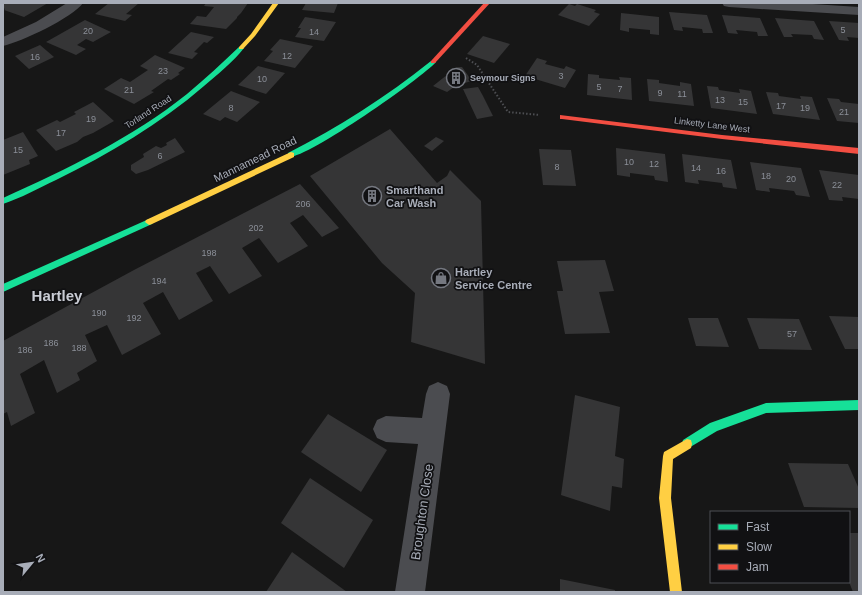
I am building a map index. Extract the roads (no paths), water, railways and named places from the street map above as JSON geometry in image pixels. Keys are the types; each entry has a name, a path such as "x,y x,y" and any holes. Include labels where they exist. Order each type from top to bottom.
{"street":[{"path":"3,42 35,28 66,11 76,3"},
{"name":"Torland Road","path":"3,202 86,162 156,120 195,92 243,48 265,22 276,3"},
{"name":"Mannamead Road","path":"3,288 251,175 324,139 402,88 440,56 487,3"},
{"path":"729,3 859,10"},
{"name":"Linketty Lane West","path":"562,117 722,137 859,151"},
{"name":"Broughton Close","path":"410,592 438,394"},
{"path":"676,592 665,498 668,456 714,427 766,408 859,405"},
{"path":"386,429 433,432"}],"place":[{"name":"Seymour Signs","path":"456,78"},
{"name":"Smarthand Car Wash","path":"372,196"},
{"name":"Hartley Service Centre","path":"441,278"}],"district":[{"name":"Hartley","path":"57,295"}]}
